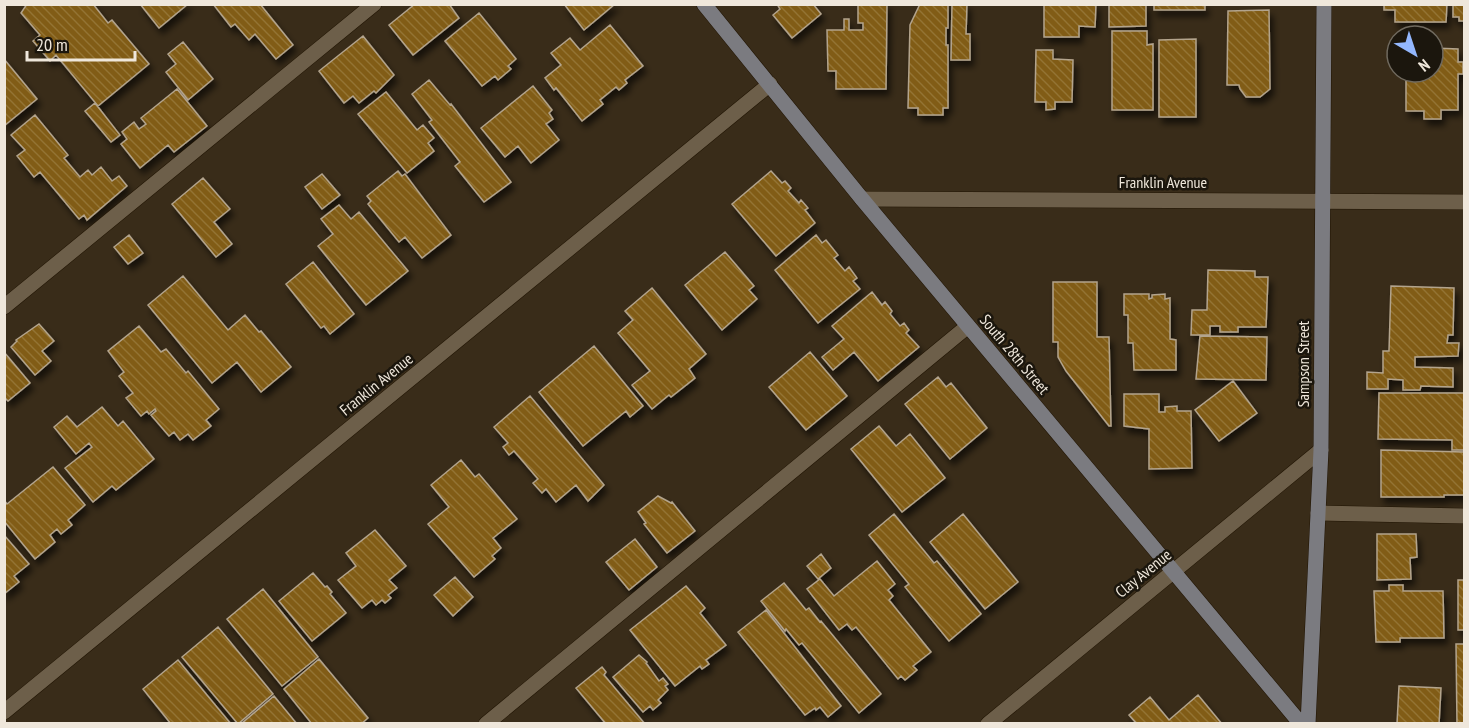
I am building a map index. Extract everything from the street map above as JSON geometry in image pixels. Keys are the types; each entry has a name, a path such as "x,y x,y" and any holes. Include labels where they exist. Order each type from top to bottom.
{"street":[{"path":"4,307 374,4"},
{"name":"South 28th Street","path":"704,4 862,199 1301,723"},
{"name":"Sampson Street","path":"1308,723 1321,450 1324,4"},
{"name":"Franklin Avenue","path":"4,712 770,84"},
{"name":"Franklin Avenue","path":"862,199 1464,202"},
{"path":"486,723 968,326"},
{"name":"Clay Avenue","path":"988,723 1321,450"},
{"path":"1318,513 1464,516"}],"building":[{"path":"27,4 93,4 108,23 112,20 149,64 98,106 56,55 50,61 33,41 40,35 21,13"},
{"path":"140,4 188,4 159,28"},
{"path":"213,4 260,4 293,45 276,59 255,34 249,40 235,24 231,27"},
{"path":"415,4 449,4 459,18 413,55 389,25"},
{"path":"564,4 615,4 584,30"},
{"path":"777,4 813,4 821,14 792,38 773,15 780,9"},
{"path":"858,4 887,4 886,89 836,89 836,71 828,71 827,30 844,30 844,19 849,19 849,30 863,30 863,23 858,23"},
{"path":"920,4 948,4 946,45 948,45 948,108 943,108 943,115 918,115 918,108 908,108 910,25"},
{"path":"952,4 967,4 966,34 970,34 970,60 951,60"},
{"path":"1044,4 1096,4 1095,27 1079,26 1079,37 1044,37"},
{"path":"1109,4 1146,4 1146,26 1109,27"},
{"path":"1154,4 1205,4 1205,10 1154,10"},
{"path":"1384,4 1447,4 1446,22 1395,22 1395,10 1384,10"},
{"path":"1453,4 1464,4 1464,21 1459,21 1459,17 1453,17"},
{"path":"1269,10 1270,89 1260,97 1246,97 1239,85 1227,85 1228,11"},
{"path":"479,13 516,59 508,66 511,69 498,80 495,76 482,86 445,41"},
{"path":"610,25 643,66 625,80 627,83 619,90 616,87 600,100 603,104 582,121 556,88 554,90 545,78 561,65 551,53 570,38 580,50"},
{"path":"1112,31 1147,31 1147,45 1153,44 1153,110 1112,110"},
{"path":"363,36 394,75 376,93 374,91 359,103 353,96 344,103 319,71"},
{"path":"1196,39 1196,117 1159,117 1159,40"},
{"path":"183,42 213,79 188,100 166,72 176,64 168,54"},
{"path":"1445,48 1458,49 1458,62 1463,62 1463,74 1458,74 1458,110 1441,110 1441,119 1424,119 1424,111 1406,111 1406,84 1445,84"},
{"path":"1036,50 1053,50 1053,59 1073,60 1072,102 1055,102 1055,109 1046,110 1046,102 1035,102"},
{"path":"4,59 37,99 4,126"},
{"path":"429,80 451,104 511,182 484,202 455,166 460,162 429,122 432,120 412,94"},
{"path":"533,86 552,110 549,113 553,119 546,124 559,140 531,163 518,146 505,157 481,128"},
{"path":"177,89 207,126 174,152 168,145 140,168 121,144 127,139 122,132 134,122 139,129 146,124 141,118"},
{"path":"386,92 417,130 423,125 434,138 428,143 434,151 407,173 358,114"},
{"path":"95,103 120,135 111,142 85,111"},
{"path":"35,115 68,155 64,158 80,177 88,170 92,175 101,167 112,181 119,176 127,186 87,220 84,215 79,219 40,172 34,177 17,156 25,150 11,135"},
{"path":"398,171 402,176 405,174 451,235 422,258 405,237 399,242 368,204 371,201 367,196"},
{"path":"771,171 782,183 785,181 791,188 788,191 799,203 801,200 808,208 805,210 815,223 776,256 732,204"},
{"path":"322,174 340,195 322,209 305,187"},
{"path":"203,178 230,209 214,222 232,244 216,257 172,204"},
{"path":"339,205 351,219 359,212 408,271 366,305 318,246 333,234 321,219"},
{"path":"129,235 143,253 128,264 114,247"},
{"path":"816,235 822,243 826,240 838,255 834,258 845,271 849,267 857,278 853,281 860,289 818,323 775,270"},
{"path":"725,252 754,286 749,290 757,299 722,330 685,285"},
{"path":"313,262 354,314 330,334 324,326 321,328 286,284"},
{"path":"1208,270 1255,271 1255,277 1268,277 1266,327 1238,327 1238,332 1220,332 1220,326 1210,326 1210,335 1191,335 1192,310 1207,310"},
{"path":"183,276 228,330 245,315 291,367 261,392 237,362 212,383 148,305"},
{"path":"1053,282 1097,282 1097,337 1109,337 1111,426 1066,371 1058,357 1058,342 1053,342"},
{"path":"1391,286 1454,288 1453,335 1448,335 1447,343 1459,343 1458,356 1415,357 1415,367 1453,368 1453,387 1421,386 1420,390 1403,390 1403,380 1388,379 1388,389 1367,389 1367,372 1383,373 1383,351 1389,351"},
{"path":"652,288 706,354 689,369 695,378 652,409 632,385 650,371 618,333 633,320 625,311"},
{"path":"872,292 882,305 885,302 892,311 890,314 900,326 904,323 909,330 906,333 919,347 878,381 854,352 833,370 822,357 844,339 832,326"},
{"path":"1124,294 1149,294 1149,299 1152,295 1165,294 1165,299 1170,298 1170,339 1176,340 1176,370 1134,370 1133,343 1128,343 1128,315 1124,315"},
{"path":"39,324 54,341 42,351 51,361 35,375 11,347 16,340"},
{"path":"139,326 161,352 166,349 186,373 188,371 219,409 206,420 211,426 193,440 188,434 180,440 174,432 169,436 151,415 156,411 155,409 141,416 126,398 133,393 119,376 124,372 108,351"},
{"path":"1200,336 1267,337 1266,380 1196,379"},
{"path":"594,346 643,406 630,417 626,411 583,446 539,392"},
{"path":"4,352 30,383 8,401 4,397"},
{"path":"810,352 847,396 806,430 769,387"},
{"path":"938,377 946,387 951,383 987,428 950,459 905,404"},
{"path":"1233,381 1257,413 1219,441 1195,410"},
{"path":"1379,393 1464,393 1464,450 1452,450 1452,440 1378,439"},
{"path":"1124,394 1159,394 1159,412 1165,412 1165,407 1177,406 1177,411 1191,411 1192,468 1149,469 1149,429 1124,426"},
{"path":"530,396 604,485 588,501 576,485 556,502 546,489 542,493 533,483 538,479 514,451 509,455 503,447 508,443 494,427"},
{"path":"102,407 118,426 123,421 154,459 116,490 112,486 93,502 65,468 92,447 89,443 76,454 54,427 67,416 77,427"},
{"path":"879,426 896,446 910,434 945,478 902,512 851,449"},
{"path":"1381,450 1464,452 1464,495 1381,497"},
{"path":"461,460 475,477 479,474 517,519 493,538 501,548 492,556 495,559 474,577 428,524 449,507 431,485"},
{"path":"53,467 85,505 68,520 72,525 61,534 57,529 50,535 55,542 35,559 4,521 4,500 7,504"},
{"path":"658,496 672,502 695,531 667,553 644,524 646,523 638,512"},
{"path":"894,514 934,563 937,561 981,614 949,641 905,587 909,584 869,535"},
{"path":"963,514 1018,582 985,609 930,542"},
{"path":"375,530 406,566 389,580 397,588 388,595 391,598 385,603 382,600 376,605 372,600 362,608 338,580 356,566 346,553"},
{"path":"1377,534 1416,534 1417,557 1410,558 1411,579 1377,580"},
{"path":"4,535 29,564 14,576 19,582 4,594"},
{"path":"635,539 657,567 629,590 606,562"},
{"path":"821,554 831,568 818,579 807,566"},
{"path":"877,561 895,584 888,590 893,596 889,600 931,652 913,666 917,670 905,680 901,676 898,679 856,627 852,630 847,624 839,630 807,589 820,579 834,596"},
{"path":"313,573 332,592 330,594 346,613 312,641 279,601"},
{"path":"455,577 473,597 453,616 434,595"},
{"path":"1458,580 1464,580 1464,630 1458,630"},
{"path":"784,583 806,610 809,608 821,621 881,694 859,713 802,643 799,645 786,629 785,631 761,601"},
{"path":"1389,585 1403,585 1403,591 1443,591 1444,638 1400,638 1400,642 1376,642 1374,591 1389,591"},
{"path":"686,586 705,608 700,613 726,645 706,660 709,664 702,669 700,666 675,686 630,630"},
{"path":"263,589 318,657 282,686 227,619"},
{"path":"766,610 841,706 828,717 820,707 805,715 738,632"},
{"path":"218,627 273,694 238,724 182,657"},
{"path":"1456,644 1464,644 1464,724 1457,724"},
{"path":"639,655 647,662 659,681 663,678 668,684 665,686 668,690 658,700 661,703 653,710 650,706 643,712 613,677"},
{"path":"319,659 368,718 361,724 312,724 284,689"},
{"path":"178,660 231,724 171,724 143,689"},
{"path":"602,667 606,672 604,675 645,724 606,724 576,688"},
{"path":"1399,686 1441,688 1439,724 1397,724"},
{"path":"1198,695 1222,724 1137,724 1129,715 1150,697 1169,720"},
{"path":"274,696 297,724 241,724"}]}
